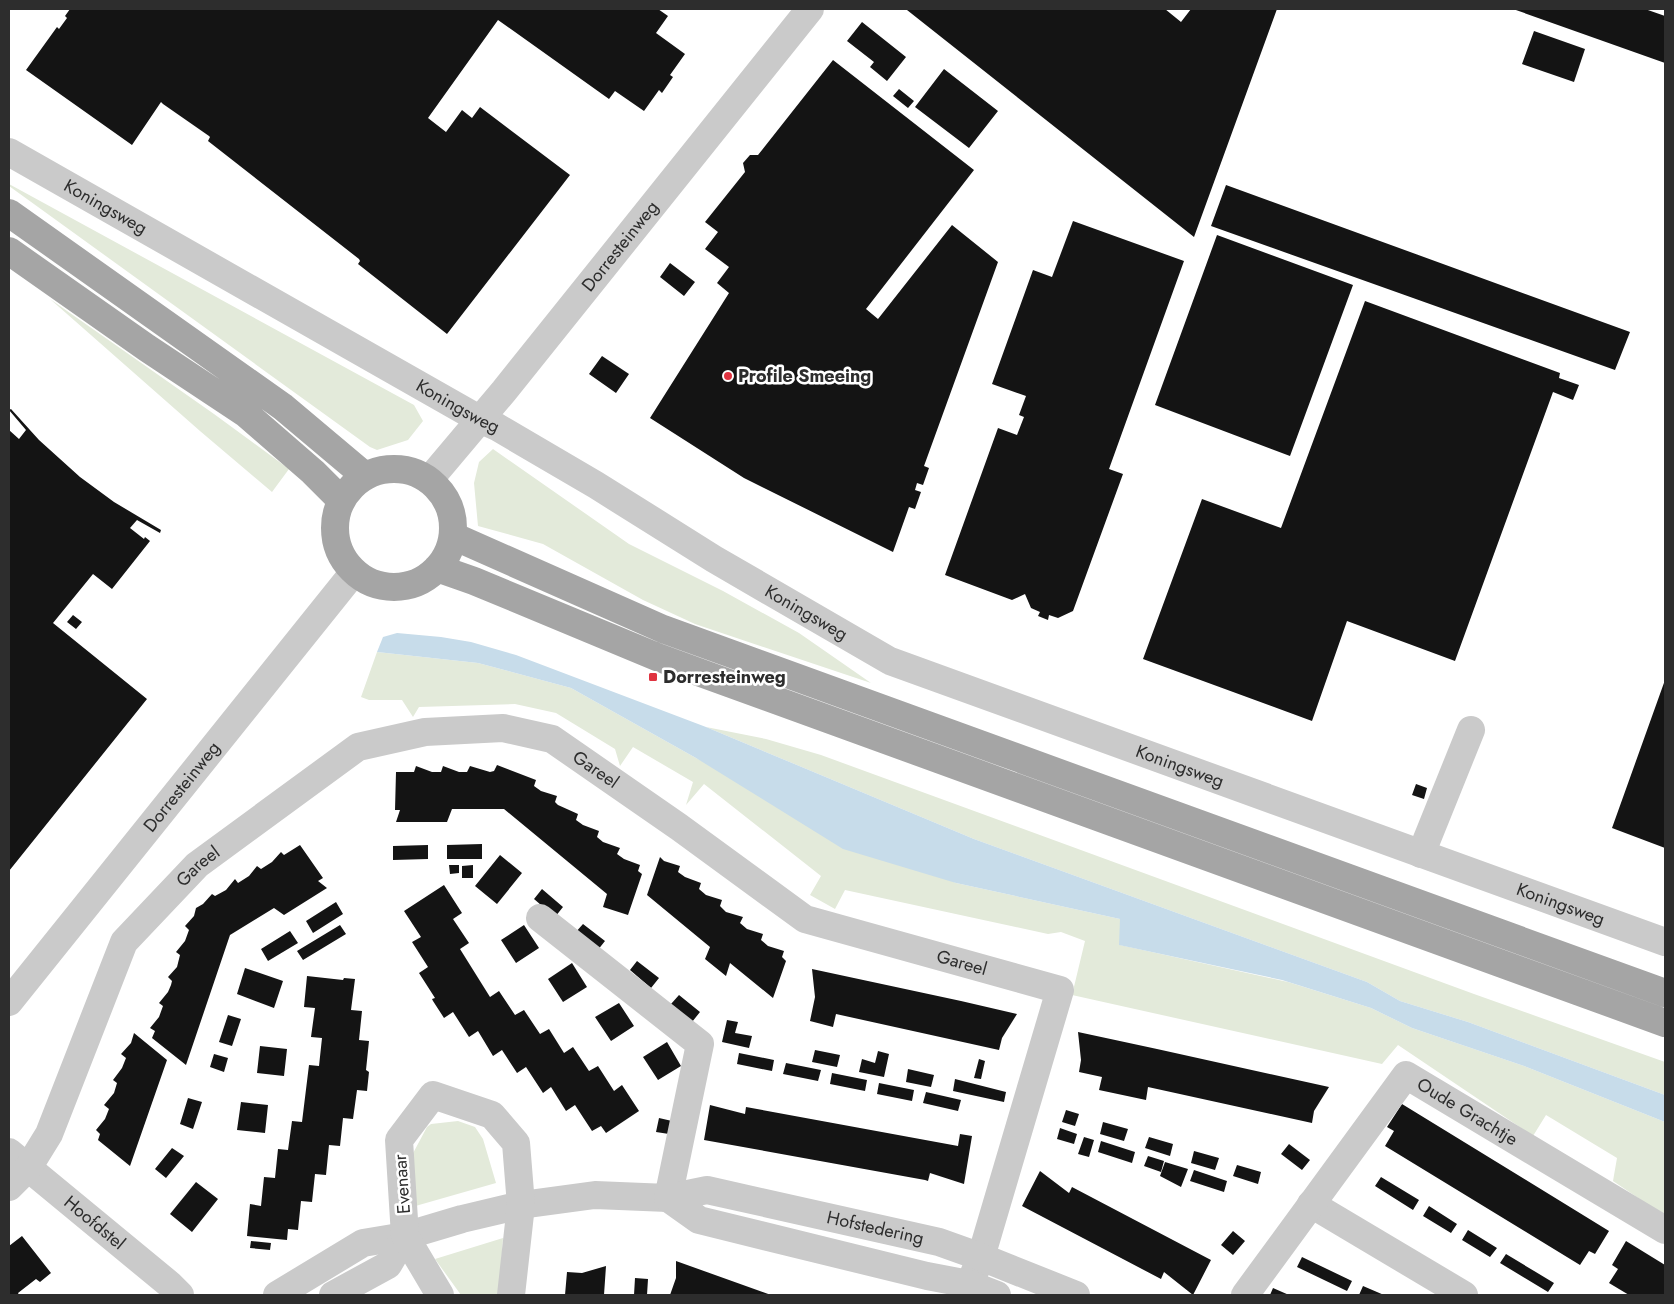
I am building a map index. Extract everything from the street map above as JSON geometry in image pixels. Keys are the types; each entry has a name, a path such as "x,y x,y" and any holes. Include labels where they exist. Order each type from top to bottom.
{"main road":[{"path":"9,213 284,407 365,476"},
{"path":"9,251 147,348 246,413 313,472 341,500"},
{"path":"397,469 414,472 429,480 440,491 448,504 453,520 453,536 448,553 437,568 423,579 406,586 387,587 370,582 354,572 342,556 336,538 335,519 341,500 351,487 365,476 380,470 397,469"},
{"path":"453,536 663,629 1665,993"},
{"path":"437,568 483,585 657,658 1665,1024"}],"street":[{"name":"Dorresteinweg","path":"429,480 504,391 810,9"},
{"name":"Koningsweg","path":"9,152 479,419 498,428 596,485 714,559 890,661 1665,942"},
{"name":"Dorresteinweg","path":"9,1002 354,572"},
{"name":"Gareel","path":"18,1160 49,1134 124,942 197,865 358,747 424,732 502,728 552,739 679,828 805,920 1060,990 981,1257"},
{"path":"1421,854 1471,730"},
{"path":"540,918 700,1044 668,1198"},
{"name":"Oude Grachtje","path":"1245,1295 1406,1074 1665,1230"},
{"name":"Evenaar","path":"406,1236 399,1140 434,1095 492,1115 516,1143 521,1205"},
{"path":"9,1187 18,1160"},
{"name":"Hoofdstel","path":"18,1160 180,1295"},
{"name":"Hofstedering","path":"278,1295 363,1243 406,1236 462,1219 521,1205 595,1195 668,1198 707,1190 939,1242 1076,1295"},
{"name":"Hofstedering","path":"668,1198 699,1220 917,1273 967,1290 997,1295"},
{"path":"1312,1204 1464,1295"},
{"path":"511,1295 521,1205"},
{"path":"333,1295 388,1265 406,1236 440,1295"},
{"path":"967,1290 981,1257"}],"green space":[{"path":"9,184 414,405 423,421 408,440 377,450 370,447 9,186"},
{"path":"50,299 289,469 272,492 200,431"},
{"path":"493,449 629,544 723,591 799,633 871,683 695,624 643,600 543,544 478,526 474,483 479,462"},
{"path":"377,652 478,663 571,688 696,758 956,883 1120,919 1120,945 1288,982 1371,1008 1412,1028 1524,1066 1665,1122 1665,1216 1613,1181 1617,1158 1546,1115 1533,1136 1398,1045 1382,1064 1072,995 1085,941 1061,932 1048,934 845,890 835,909 810,895 821,876 704,784 686,805 693,782 633,747 620,766 615,749 556,713 515,704 419,707 413,717 402,700 369,700 361,697"},
{"path":"706,727 766,739 821,755 1665,1062 1665,1095 1468,1022 1400,1001 1367,982 974,839"},
{"path":"458,1121 475,1127 483,1139 496,1183 412,1207 403,1172 427,1127 431,1124"},
{"path":"503,1238 499,1295 461,1295 435,1259"}],"water":[{"path":"397,633 471,642 516,655 706,727 974,839 1367,982 1400,1001 1468,1022 1665,1095 1665,1122 1524,1066 1412,1028 1371,1008 1282,980 1119,945 1120,919 956,883 843,849 696,758 571,688 478,663 377,652 383,637"}],"building":[{"path":"70,9 658,9 668,16 656,33 685,54 670,75 673,77 662,93 659,90 644,111 615,91 609,99 498,20 428,118 446,132 462,110 472,118 480,107 570,175 447,334 358,264 359,259 208,141 209,136 161,102 132,145 26,70 57,27 59,29 67,18 65,16"},
{"path":"1165,9 1181,22 1191,9 1277,9 1194,237 907,10"},
{"path":"1513,9 1645,9 1665,16 1665,63"},
{"path":"862,22 906,57 887,81 870,67 874,62 847,41"},
{"path":"1534,31 1585,49 1574,82 1522,64"},
{"path":"833,60 974,170 866,309 878,319 952,225 998,262 924,466 929,468 923,485 917,483 915,490 921,492 915,509 909,507 893,552 744,478 650,418 729,293 717,283 729,267 705,249 718,232 705,222 745,172 743,163 750,155 758,155"},
{"path":"944,69 998,111 969,148 915,107"},
{"path":"899,89 914,101 908,108 893,96"},
{"path":"1226,185 1630,332 1615,370 1211,226"},
{"path":"1073,221 1184,261 1109,469 1123,474 1073,611 1058,618 1049,615 1048,620 1038,616 1040,612 1031,608 1025,594 1012,600 945,575 998,428 1017,435 1024,417 1019,415 1026,396 992,384 1033,270 1052,277"},
{"path":"1217,235 1353,285 1290,456 1155,405"},
{"path":"670,263 695,282 684,296 660,277"},
{"path":"1365,301 1560,373 1559,378 1579,385 1573,400 1553,392 1455,661 1347,621 1312,721 1143,659 1202,499 1281,528"},
{"path":"602,356 629,374 616,393 589,374"},
{"path":"11,409 39,440 80,477 114,502 161,530 160,533 137,520 130,528 144,539 145,537 150,541 112,589 93,574 53,623 147,699 9,871 9,430 19,439 26,430 9,410"},
{"path":"73,615 82,622 76,629 67,622"},
{"path":"1665,680 1665,848 1612,828"},
{"path":"497,765 536,780 534,786 541,791 557,796 555,802 558,805 578,814 576,820 583,825 599,831 597,837 603,842 620,848 617,854 640,865 638,871 642,874 628,915 603,907 607,894 504,809 452,809 447,822 396,822 400,810 395,810 396,772 414,772 416,766 432,772 441,772 443,766 459,772 467,772 470,766 490,772 494,771"},
{"path":"1416,784 1427,788 1424,799 1412,795"},
{"path":"482,844 482,859 447,859 447,845"},
{"path":"300,845 323,878 318,881 327,888 284,915 274,908 230,935 186,1065 152,1038 155,1031 150,1028 159,1017 163,1006 159,1003 171,985 172,981 168,977 177,967 180,955 176,952 185,941 189,930 185,926 194,916 196,908 203,904 212,894 215,896 226,890 235,879 238,883 249,876 257,866 261,869 272,862 281,852 284,855"},
{"path":"428,845 428,859 393,860 393,846"},
{"path":"500,855 522,873 497,904 475,886"},
{"path":"660,857 664,861 680,866 678,872 685,877 701,883 699,889 706,895 722,900 720,906 726,912 743,917 740,923 747,929 763,934 761,940 768,946 784,951 782,957 786,961 773,998 730,963 726,976 705,959 710,947 647,895"},
{"path":"449,865 459,865 459,873 450,874"},
{"path":"473,865 473,878 462,878 462,866"},
{"path":"444,885 462,913 453,919 469,943 460,949 490,997 499,991 515,1015 524,1010 540,1034 549,1029 564,1053 573,1047 589,1071 598,1066 614,1091 622,1085 639,1111 606,1133 601,1126 592,1131 575,1105 566,1111 551,1087 543,1093 526,1067 517,1073 502,1050 493,1056 478,1031 469,1037 453,1012 444,1018 432,999 435,998 419,973 428,967 412,942 421,937 404,911"},
{"path":"542,889 563,907 555,917 534,899"},
{"path":"336,902 343,914 313,933 306,921"},
{"path":"583,924 605,941 597,951 575,933"},
{"path":"340,925 346,934 303,960 297,951"},
{"path":"524,925 539,948 516,963 501,940"},
{"path":"290,931 298,943 268,961 261,949"},
{"path":"637,961 659,978 651,988 630,970"},
{"path":"572,963 587,987 563,1002 548,979"},
{"path":"245,968 283,981 274,1008 237,994"},
{"path":"812,969 1017,1014 1002,1038 999,1050 836,1014 833,1027 810,1021 815,997"},
{"path":"307,976 343,980 344,978 355,979 351,1010 362,1011 359,1040 369,1041 366,1070 369,1072 367,1091 357,1090 353,1119 343,1118 340,1146 329,1145 326,1175 315,1174 312,1202 301,1201 298,1230 288,1229 287,1240 247,1236 250,1204 261,1206 264,1177 275,1178 278,1149 288,1150 292,1121 302,1122 309,1065 319,1066 322,1038 311,1037 315,1008 304,1007"},
{"path":"679,995 700,1012 692,1022 671,1004"},
{"path":"619,1003 634,1026 611,1041 595,1017"},
{"path":"228,1015 241,1019 232,1046 219,1042"},
{"path":"727,1020 738,1022 735,1033 752,1036 749,1048 722,1042"},
{"path":"1078,1032 1329,1087 1314,1111 1312,1123 1148,1087 1146,1100 1099,1090 1102,1077 1079,1072 1081,1060"},
{"path":"134,1033 167,1060 130,1166 98,1140 100,1134 96,1130 105,1119 109,1109 104,1105 114,1093 117,1083 113,1080 122,1068 126,1058 121,1054 131,1043"},
{"path":"667,1042 681,1066 658,1080 643,1057"},
{"path":"260,1046 287,1049 284,1076 257,1073"},
{"path":"815,1050 840,1055 837,1067 812,1062"},
{"path":"878,1051 889,1054 884,1077 859,1072 862,1059 875,1063"},
{"path":"739,1053 774,1060 772,1071 737,1064"},
{"path":"214,1054 228,1058 224,1072 210,1067"},
{"path":"979,1059 985,1061 981,1079 974,1078"},
{"path":"786,1063 821,1070 818,1081 783,1074"},
{"path":"908,1069 934,1075 931,1087 906,1082"},
{"path":"832,1073 867,1080 865,1091 830,1084"},
{"path":"955,1079 1006,1092 1004,1102 953,1091"},
{"path":"879,1083 914,1090 912,1101 877,1094"},
{"path":"926,1092 961,1100 958,1111 923,1103"},
{"path":"188,1098 202,1102 193,1129 180,1124"},
{"path":"241,1102 268,1105 265,1133 237,1130"},
{"path":"1402,1104 1609,1231 1595,1254 1589,1251 1580,1265 1385,1146 1394,1131 1387,1127"},
{"path":"710,1105 745,1114 746,1107 958,1146 960,1134 972,1136 964,1184 930,1173 928,1181 704,1140"},
{"path":"1066,1110 1079,1114 1075,1126 1062,1122"},
{"path":"659,1118 672,1121 669,1134 656,1132"},
{"path":"1103,1122 1128,1129 1124,1141 1100,1134"},
{"path":"1060,1128 1077,1134 1074,1144 1057,1139"},
{"path":"1084,1137 1094,1140 1089,1157 1078,1154"},
{"path":"1149,1137 1173,1144 1170,1156 1145,1148"},
{"path":"1101,1141 1135,1152 1132,1163 1098,1152"},
{"path":"1289,1144 1310,1160 1302,1170 1281,1154"},
{"path":"172,1148 184,1156 166,1178 155,1169"},
{"path":"1194,1151 1219,1158 1215,1170 1191,1163"},
{"path":"1148,1156 1164,1161 1161,1172 1144,1166"},
{"path":"1165,1162 1188,1169 1181,1187 1160,1176"},
{"path":"1237,1165 1261,1172 1258,1184 1233,1176"},
{"path":"1194,1170 1227,1181 1224,1192 1190,1181"},
{"path":"1040,1171 1069,1193 1072,1187 1211,1260 1193,1295 1164,1272 1161,1279 1022,1206"},
{"path":"1381,1177 1419,1200 1413,1210 1375,1186"},
{"path":"196,1182 218,1199 192,1232 170,1214"},
{"path":"1429,1206 1457,1224 1451,1233 1423,1216"},
{"path":"1468,1230 1497,1248 1490,1257 1462,1240"},
{"path":"1233,1231 1245,1241 1233,1255 1221,1245"},
{"path":"22,1236 51,1273 40,1282 36,1279 18,1293 19,1295 9,1295 9,1246"},
{"path":"251,1241 271,1243 270,1250 250,1248"},
{"path":"1626,1241 1665,1265 1665,1295 1629,1295 1609,1283 1618,1269 1612,1265"},
{"path":"1506,1254 1554,1283 1548,1292 1500,1263"},
{"path":"1302,1257 1352,1281 1347,1291 1297,1267"},
{"path":"676,1261 771,1295 670,1295 676,1278"},
{"path":"606,1266 604,1295 565,1295 567,1272 582,1273"},
{"path":"635,1278 648,1279 647,1295 634,1295"},
{"path":"1363,1286 1384,1295 1359,1295"},
{"path":"1273,1288 1289,1295 1270,1295"}],"place":[{"name":"Profile Smeeing","path":"728,376"},
{"name":"Dorresteinweg","path":"653,677"}]}
